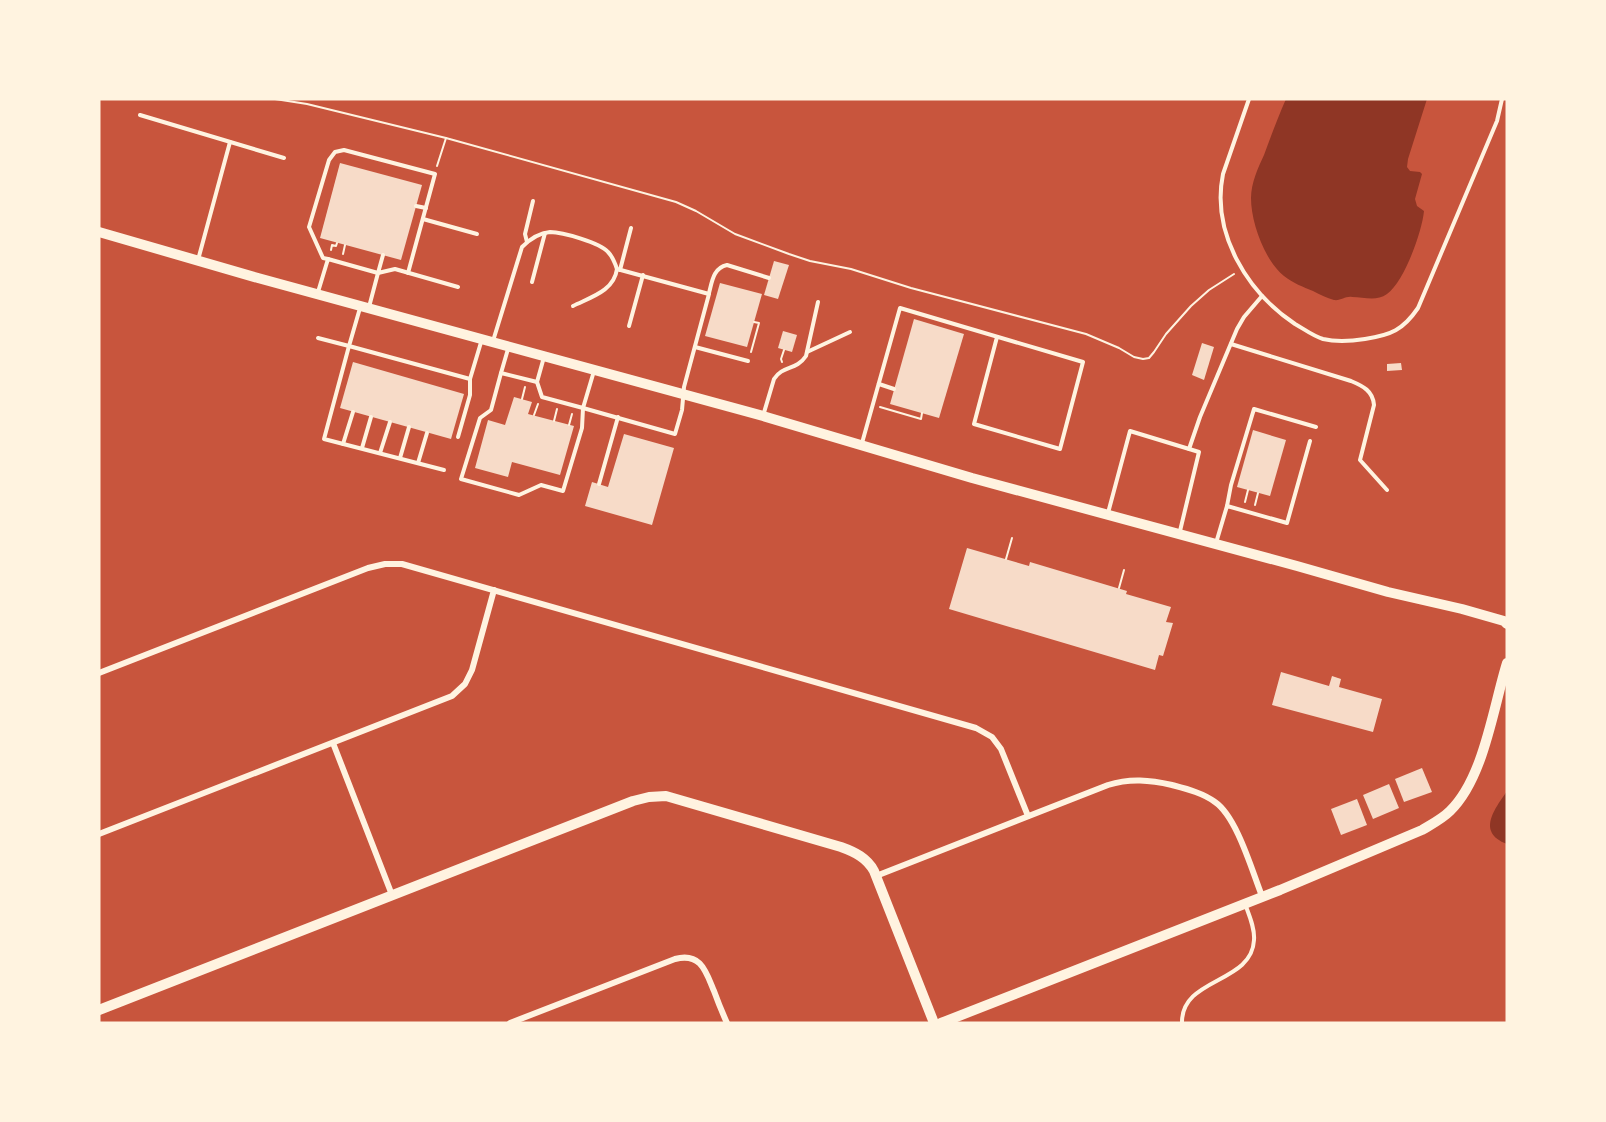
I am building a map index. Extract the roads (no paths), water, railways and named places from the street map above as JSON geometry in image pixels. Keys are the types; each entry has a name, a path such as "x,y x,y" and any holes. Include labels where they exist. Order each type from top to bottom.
{"street":[{"path":"99,232 763,416 861,446 1179,535 1388,592 1473,612 1504,621 1507,624"},
{"path":"99,673 377,565 395,563 976,728 992,737 1001,749 1028,816"},
{"path":"99,834 446,699 461,688 472,670 494,591"},
{"path":"941,1023 1245,903 1434,823 1451,810 1466,789 1484,748 1507,663"},
{"path":"333,743 392,895"},
{"path":"876,876 1108,785 1137,779 1154,781 1205,796 1223,808 1234,824 1262,896"},
{"path":"99,1010 633,801 657,796 674,797 841,847 860,855 867,861 876,876 934,1023"},
{"path":"510,1023 684,957 699,962 706,971 727,1023"}],"lane":[{"path":"1249,99 1223,174 1220,196 1227,236 1242,269 1262,296 1288,319 1322,339 1346,341 1386,335 1405,325 1418,308 1497,121 1502,99"},
{"path":"140,115 284,158"},
{"path":"198,261 230,142"},
{"path":"408,273 435,174 344,150 335,152 329,160 309,227 323,258 378,273 395,269 408,273 458,287"},
{"path":"526,242 525,234 533,201"},
{"path":"416,206 426,208"},
{"path":"423,219 477,234"},
{"path":"573,306 608,289 619,269 631,228"},
{"path":"531,282 545,233"},
{"path":"459,437 470,395 470,379 518,256 526,242 539,234 560,233 601,246 609,252 619,269 709,294"},
{"path":"383,255 349,346 324,439 444,470"},
{"path":"317,294 328,259"},
{"path":"544,357 537,382 542,397 675,434 695,347 717,270 722,266 727,266 769,278"},
{"path":"629,326 642,275"},
{"path":"1189,449 1231,344 1244,317 1262,296"},
{"path":"763,416 774,379 782,370 801,363 806,353 818,302"},
{"path":"861,446 900,308 997,336 1083,362 1060,448 974,424 997,336"},
{"path":"806,353 850,332"},
{"path":"318,338 470,379"},
{"path":"1231,344 1351,381 1366,389 1374,405 1360,459 1387,490"},
{"path":"508,346 491,410 480,418 461,479 519,495 541,485 563,491 582,428 583,408 594,370"},
{"path":"695,347 748,361"},
{"path":"501,373 537,382"},
{"path":"879,384 894,388"},
{"path":"1215,544 1254,409 1316,427"},
{"path":"343,444 353,411"},
{"path":"362,448 371,417"},
{"path":"599,484 618,417"},
{"path":"380,453 390,422"},
{"path":"400,458 408,427"},
{"path":"1108,515 1130,431 1199,452 1179,535"},
{"path":"418,463 427,432"},
{"path":"1227,506 1287,523 1310,441"},
{"path":"1182,1023 1186,1003 1212,982 1235,971 1252,952 1254,936 1245,903"}]}
